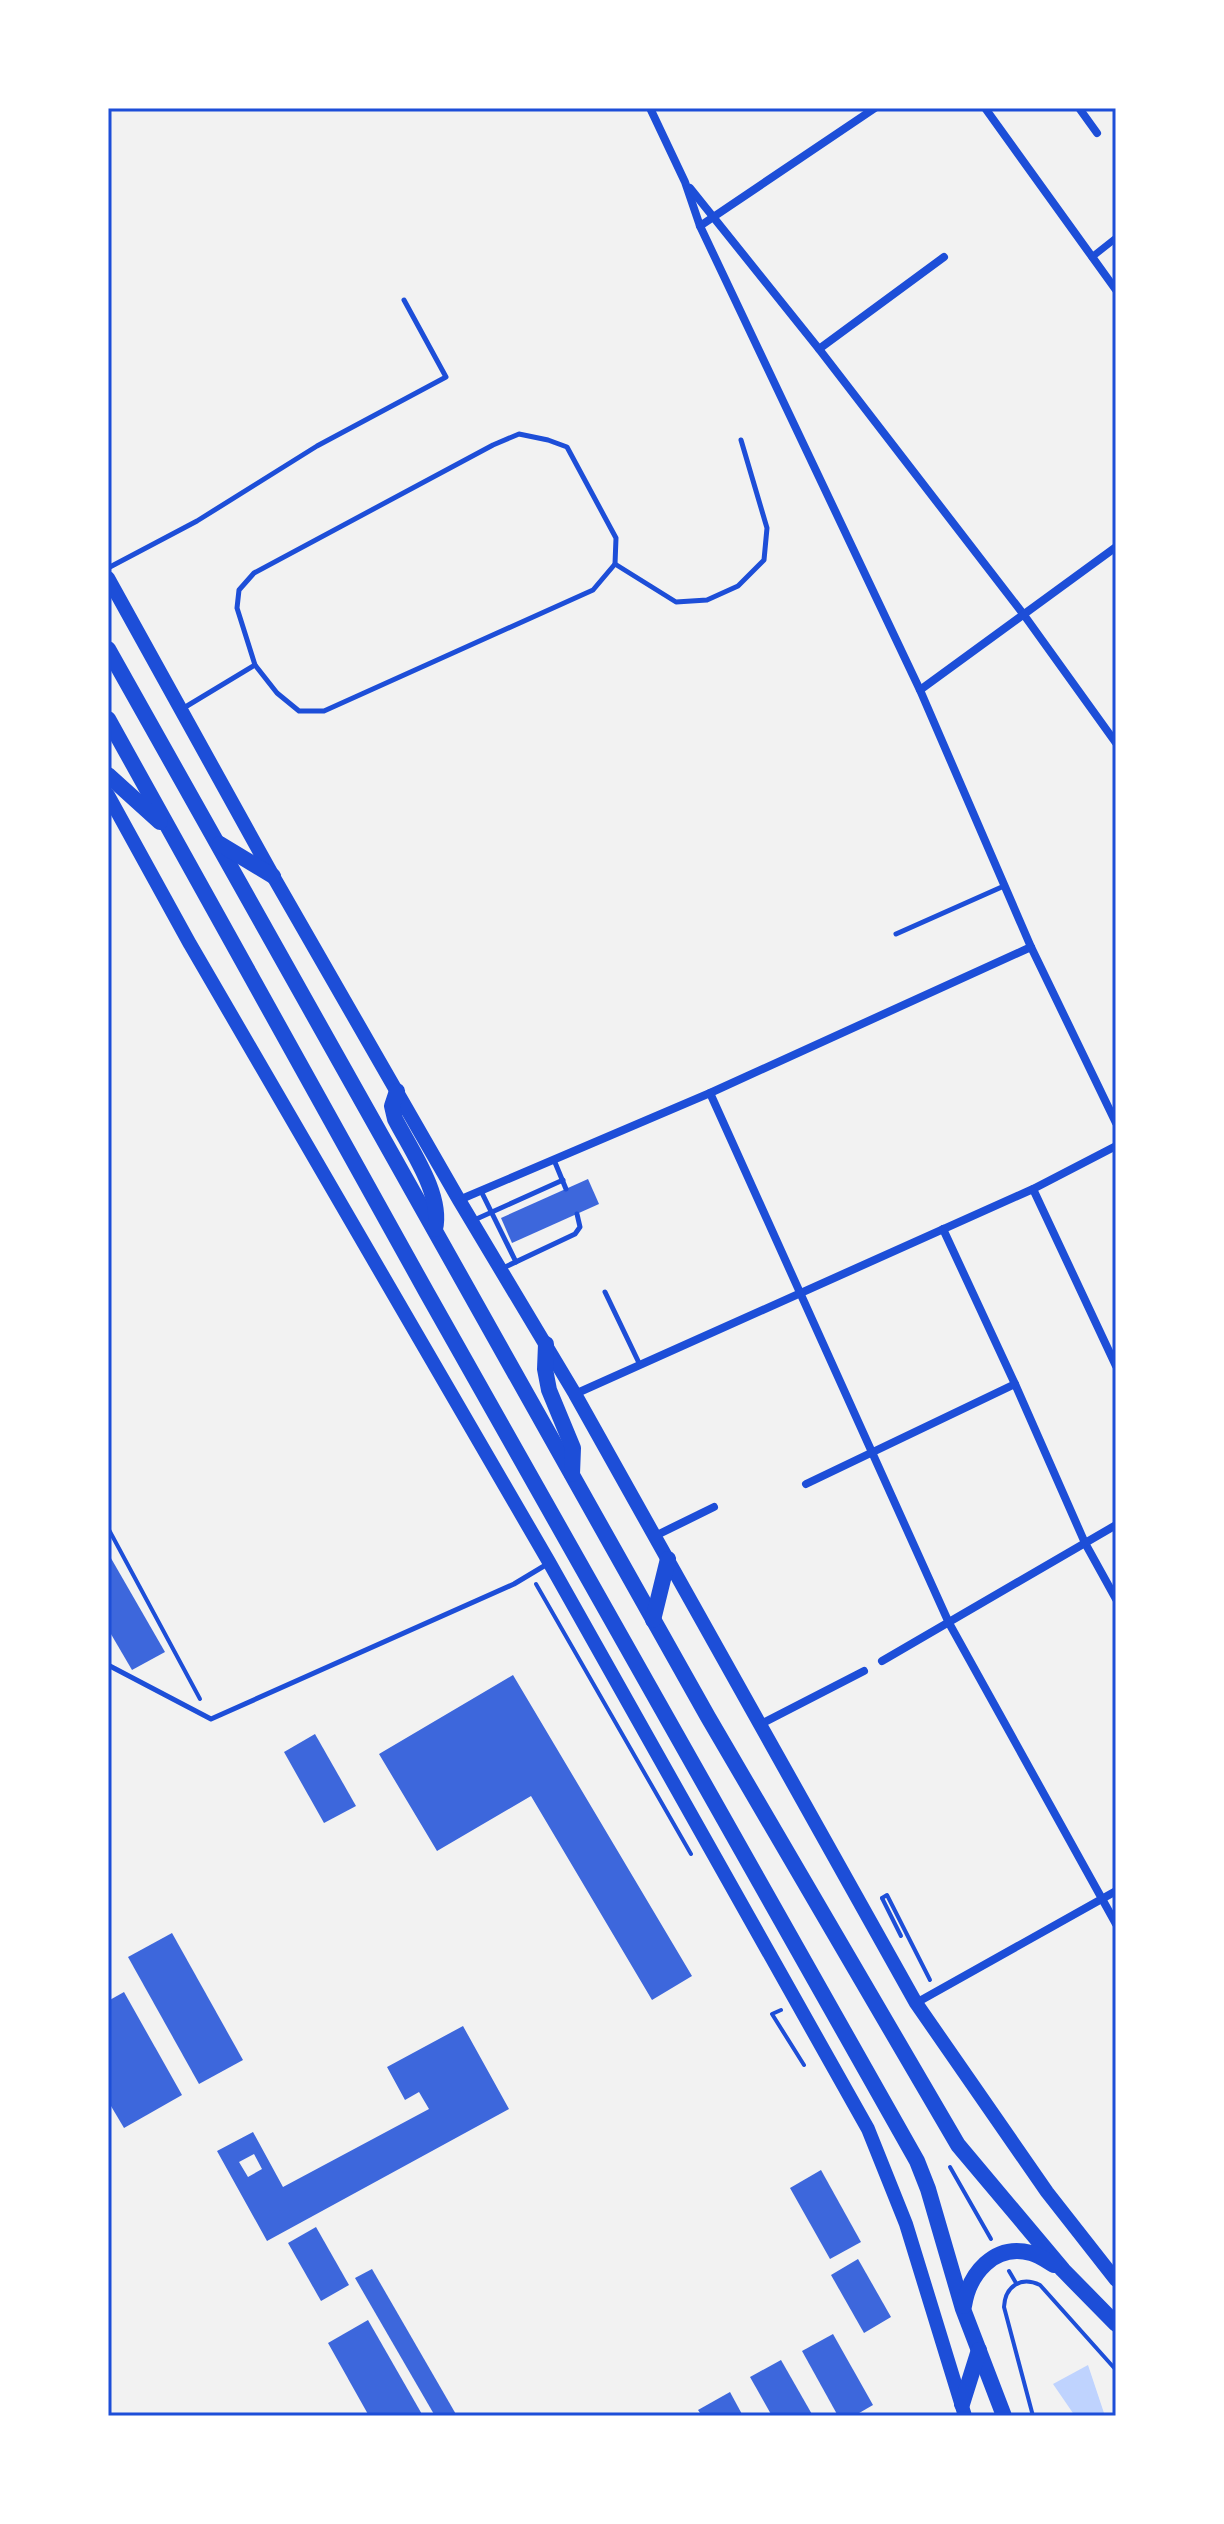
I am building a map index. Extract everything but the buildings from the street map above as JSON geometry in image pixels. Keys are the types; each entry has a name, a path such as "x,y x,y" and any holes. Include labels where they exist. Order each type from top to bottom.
{"main road":[{"path":"108,578 273,876 471,1221 575,1394 916,2003 1047,2192 1116,2280"},
{"path":"108,649 653,1620 958,2145 1063,2270 1116,2324"},
{"path":"108,719 434,1306 917,2161 963,2309 1004,2416"},
{"path":"108,775 171,832"},
{"path":"108,795 190,944 549,1562 868,2129 906,2224 963,2410"},
{"path":"217,842 273,876"},
{"path":"397,1091 392,1106 395,1119 435,1199 438,1214 435,1229"},
{"path":"546,1344 545,1369 549,1390 573,1448 572,1475"},
{"path":"653,1620 668,1559"},
{"path":"963,2309 968,2286 975,2275 997,2255 1019,2251 1033,2253 1063,2270"},
{"path":"963,2410 979,2350"}],"street":[{"path":"650,108 685,182 700,226 920,690 1031,947 1116,1123"},
{"path":"700,226 875,108"},
{"path":"985,108 1116,290"},
{"path":"1084,110 1097,133"},
{"path":"685,182 819,349 1024,615 1116,743"},
{"path":"1092,257 1116,238"},
{"path":"819,349 944,257"},
{"path":"920,690 1116,547"},
{"path":"459,1200 710,1093 1031,947"},
{"path":"710,1093 949,1623 1116,1924"},
{"path":"575,1394 1033,1189 1116,1146"},
{"path":"1033,1189 1116,1366"},
{"path":"943,1229 1085,1543 1116,1599"},
{"path":"806,1484 1015,1384"},
{"path":"655,1536 714,1507"},
{"path":"882,1661 1116,1525"},
{"path":"761,1724 864,1671"},
{"path":"916,2003 1116,1891"}],"lane":[{"path":"108,568 197,521 317,446 446,377 404,300"},
{"path":"519,434 567,447 616,538 615,564 593,590 324,711 299,711 277,693 255,665 237,608 239,590 254,573 519,434"},
{"path":"615,564 676,602 707,600 738,586 764,560 767,528 741,440"},
{"path":"181,709 255,665"},
{"path":"896,934 1004,886"},
{"path":"554,1159 566,1189"},
{"path":"471,1221 563,1180"},
{"path":"481,1191 516,1262"},
{"path":"500,1269 579,1232 577,1214"},
{"path":"605,1292 640,1365"},
{"path":"108,1665 211,1719 514,1584 549,1562"}],"path":[{"path":"108,1528 211,1719"},
{"path":"529,1573 693,1858"},
{"path":"905,1943 882,1898 887,1895 936,1992"},
{"path":"779,2007 786,2021"},
{"path":"772,2014 804,2065 810,2062 802,2048"},
{"path":"1033,2416 1004,2307 1005,2295 1016,2283 1028,2280 1040,2285 1116,2370"}],"water":[{"path":"1088,2365 1105,2416 1075,2416 1053,2384"}]}
